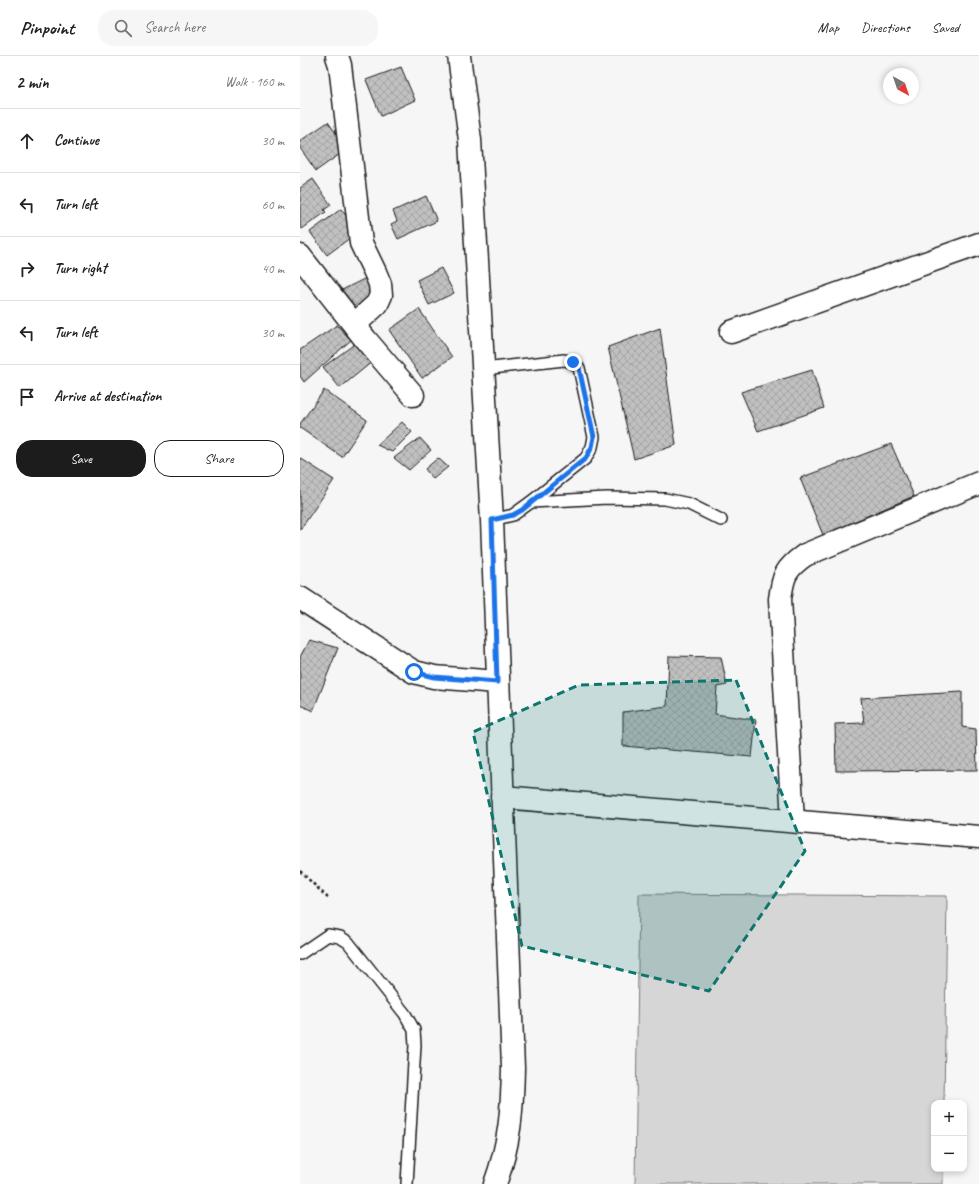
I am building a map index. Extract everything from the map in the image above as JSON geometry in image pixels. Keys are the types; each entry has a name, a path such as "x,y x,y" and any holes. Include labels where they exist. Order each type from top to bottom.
{"street":[{"path":"337,56 340,65 361,243 380,284 381,295 377,304 355,324"},
{"path":"459,56 470,140 492,520 497,682 513,1068 511,1120 503,1163 495,1184"},
{"path":"731,332 979,244"},
{"path":"300,256 355,324 366,340 413,395"},
{"path":"793,821 780,599 783,577 791,565 805,555 979,484"},
{"path":"300,598 414,672 434,677 497,682"},
{"path":"502,797 979,837"}],"lane":[{"path":"483,369 564,360 573,362 579,368 594,437 592,447 586,458 532,502 513,515 492,520"},
{"path":"532,502 607,498 665,499 689,504 721,520"},
{"path":"300,954 328,935 340,937 348,942 405,1014 414,1030 415,1045 407,1184"}],"path":[{"path":"300,872 330,900"}],"highlighted area":[{"path":"736,680 805,851 709,991 522,946 473,732 579,685"}],"shaded area":[{"path":"639,894 947,896 944,1100 931,1100 931,1172 943,1172 943,1184 635,1184"}],"building":[{"path":"401,67 415,100 381,116 366,80"},
{"path":"328,122 347,149 316,171 300,148 300,141"},
{"path":"313,179 331,205 324,210 326,212 302,229 300,226 300,188"},
{"path":"426,196 437,221 398,239 391,224 397,221 393,211"},
{"path":"341,209 358,232 327,255 310,232"},
{"path":"441,268 454,293 429,305 417,280"},
{"path":"368,277 375,292 357,317 338,292"},
{"path":"419,309 452,357 422,378 389,330"},
{"path":"337,325 351,340 304,382 300,376 300,350"},
{"path":"660,328 676,445 634,459 608,347"},
{"path":"356,343 373,361 340,388 323,367"},
{"path":"812,370 824,408 758,431 741,392"},
{"path":"324,390 367,420 342,457 300,428 300,424"},
{"path":"402,422 412,432 392,452 377,445"},
{"path":"420,438 431,450 409,470 394,458"},
{"path":"891,444 914,496 823,535 800,478"},
{"path":"300,458 334,480 300,530"},
{"path":"438,458 448,467 433,479 425,469"},
{"path":"309,640 338,648 313,711 300,705 300,657"},
{"path":"669,656 721,657 727,685 717,687 715,714 756,720 752,757 623,746 623,712 667,706"},
{"path":"962,692 962,727 976,729 977,770 836,771 835,724 864,723 861,698"}],"route":[{"path":"414,672 434,677 497,682 492,520 513,515 522,510 586,458 592,447 594,437 579,368 573,362"}]}
